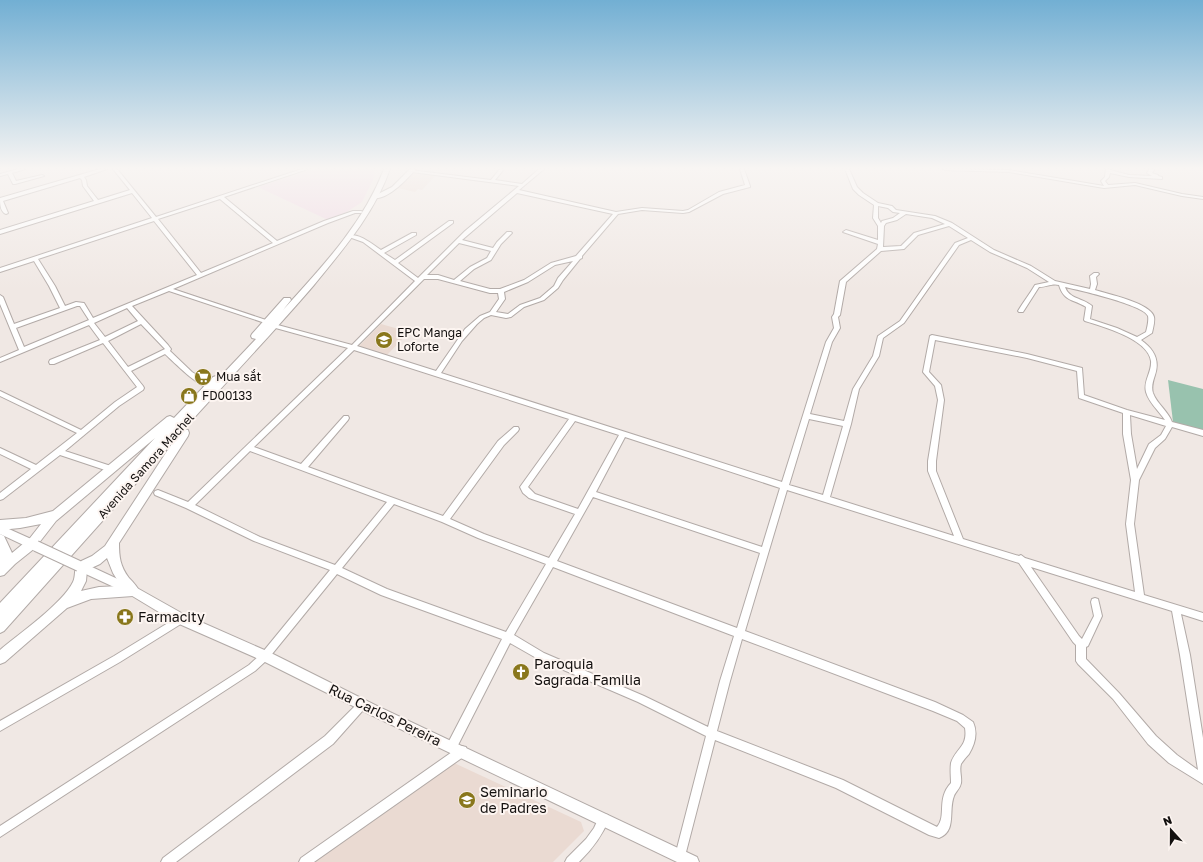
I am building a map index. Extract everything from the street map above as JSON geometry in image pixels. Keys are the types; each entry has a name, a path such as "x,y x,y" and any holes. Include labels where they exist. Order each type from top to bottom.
{"highway":[{"name":"Avenida Samora Machel","path":"0,612 247,353 344,237 363,209"},
{"name":"Avenida Samora Machel","path":"0,627 199,402 209,386 271,324 351,236 368,209"},
{"path":"1,570 34,545 42,528 58,512 111,469 199,402"},
{"path":"0,658 58,607 79,582 80,566 104,555 114,544 199,402"},
{"path":"0,526 35,521 58,512"},
{"path":"0,539 6,552 1,570"},
{"path":"114,544 112,555 113,563 133,591"},
{"path":"58,607 92,592 133,591"}],"main road":[{"name":"Rua Carlos Pereira","path":"0,529 133,591 181,619 265,656 362,705 692,862"}],"street":[{"path":"4,209 6,213"},
{"path":"0,232 74,209"},
{"path":"147,209 200,275"},
{"path":"0,270 184,209"},
{"path":"236,209 276,243"},
{"path":"189,506 353,347 458,241 495,209"},
{"path":"599,209 616,213 641,209"},
{"path":"645,209 686,212 691,209"},
{"path":"680,856 710,734 739,634 829,342 837,328 835,317 837,315 843,281 880,246 881,226 875,218 876,209"},
{"path":"893,209 933,217 950,224 992,252 1029,267 1053,282 1133,303 1148,312 1152,320 1151,331 1147,335 1139,338 1138,341"},
{"path":"0,360 326,222 355,212 361,212"},
{"path":"881,226 884,222 896,219 906,212"},
{"path":"437,374 456,346 478,319 492,313 509,316 522,306 542,299 556,287 560,279 616,213"},
{"path":"394,263 422,245 438,230 451,222"},
{"path":"846,232 880,246 902,248 916,234 950,224"},
{"path":"455,282 472,268 489,259 494,253 493,250 505,236 510,233"},
{"path":"380,253 414,234"},
{"path":"351,236 365,241 394,263 420,278 438,278 494,292 501,292 526,281 552,264 580,257"},
{"path":"826,499 848,424 856,388 876,356 880,337 902,322 956,244 972,238"},
{"path":"458,241 493,250"},
{"path":"35,258 52,286 63,309"},
{"path":"1092,291 1094,284 1093,276 1096,274"},
{"path":"1021,311 1025,304 1035,294 1037,286 1046,285 1053,282"},
{"path":"1062,284 1063,290 1067,296 1084,302 1089,306 1087,320 1119,330 1138,341 1153,358 1154,369 1149,390 1154,399 1167,415 1170,425 1163,437 1152,446 1135,480"},
{"path":"169,289 271,324 353,347 623,435 653,443 784,486 1140,596 1203,617"},
{"path":"492,313 502,299 501,292"},
{"path":"0,297 3,311 13,327 22,350"},
{"path":"0,497 59,452 117,404 141,388 91,321 82,304 76,304 13,327"},
{"path":"128,306 166,346 168,349 166,351 190,374 209,386"},
{"path":"52,362 105,340 142,321"},
{"path":"960,541 931,467 941,400 938,385 926,372 932,337 1027,356 1080,370 1082,389 1081,396 1126,412 1203,434"},
{"path":"127,370 166,351"},
{"path":"0,393 82,433"},
{"path":"1126,412 1127,434 1135,480 1130,524 1140,596"},
{"path":"807,416 848,424"},
{"path":"302,468 346,418"},
{"path":"573,419 524,487 532,496 580,513"},
{"path":"445,520 501,443 516,429"},
{"path":"305,862 457,749 508,637 580,513 623,435"},
{"path":"158,493 189,506 257,539 336,570 384,592 508,637 541,656 641,699 710,734 839,784 940,833 945,827 949,793 956,783 955,769 957,762 970,743 972,734 970,725 960,718 935,707 739,634 445,520 249,448"},
{"path":"0,451 37,469"},
{"path":"59,452 111,469"},
{"path":"591,493 764,551"},
{"path":"0,832 246,673 265,656 392,501"},
{"path":"1021,559 1076,640 1081,643"},
{"path":"1081,643 1085,643 1098,616 1095,602"},
{"path":"1176,609 1203,769"},
{"path":"0,726 117,659 181,619"},
{"path":"1081,643 1081,661 1116,696 1152,740 1173,759 1203,779"},
{"path":"167,862 329,740 362,705"},
{"path":"572,862 590,844 604,820"}],"shaded area":[{"path":"305,209 351,209 328,220"},
{"name":"EPC Manga Loforte","path":"381,324 409,332 386,356 358,347"},
{"name":"Seminario de Padres","path":"452,762 581,822 584,831 553,862 314,862"}],"green space":[{"path":"1168,380 1203,389 1203,430 1173,422"}],"place":[{"name":"EPC Manga Loforte","path":"384,340"},
{"name":"Mua sắt","path":"203,377"},
{"name":"FD00133","path":"189,396"},
{"name":"Farmacity","path":"125,617"},
{"name":"Paroquia Sagrada Familia","path":"521,672"},
{"name":"Seminario de Padres","path":"467,800"}]}
